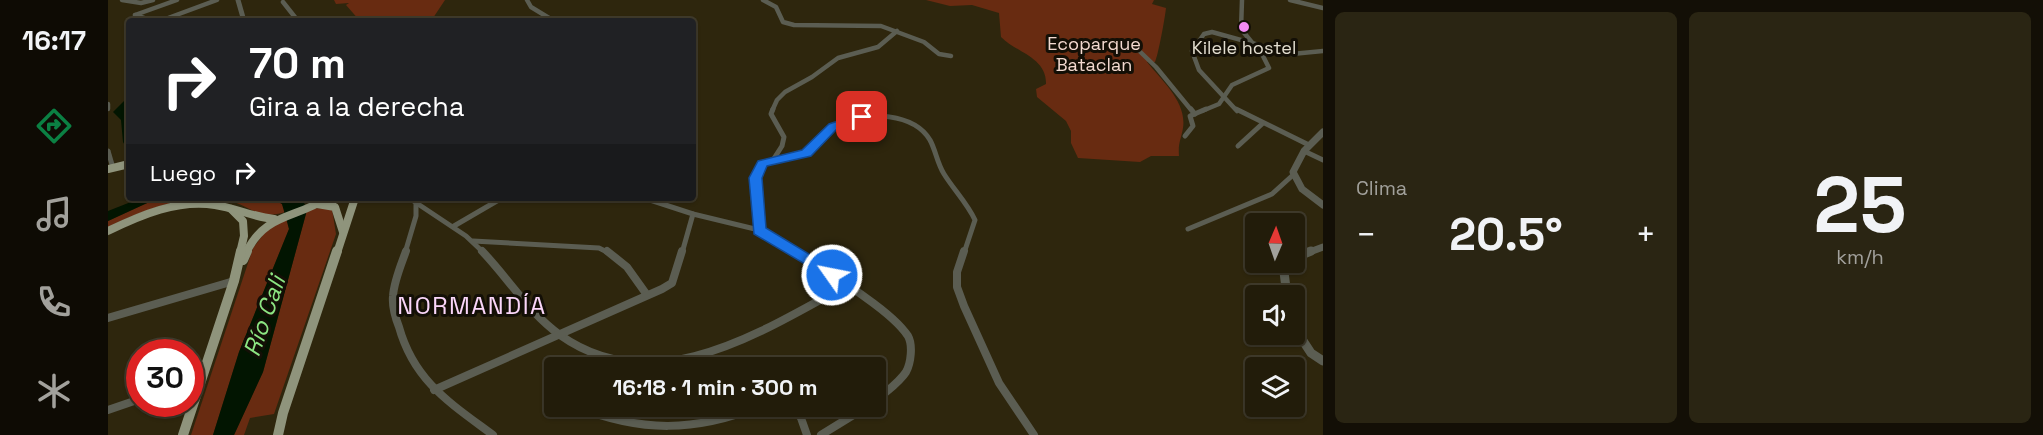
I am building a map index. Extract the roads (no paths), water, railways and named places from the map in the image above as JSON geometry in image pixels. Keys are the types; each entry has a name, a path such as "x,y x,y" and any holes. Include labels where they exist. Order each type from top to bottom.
{"main road":[{"path":"111,168 126,164"},
{"path":"108,231 152,213 201,203 231,209 257,218 277,217 321,201"},
{"path":"278,435 283,413 354,201"},
{"path":"314,205 335,207 343,232"},
{"path":"231,209 243,221 234,281"},
{"path":"204,372 234,281 248,247 277,217"},
{"path":"183,435 189,417"}],"street":[{"path":"122,0 141,3 153,0"},
{"path":"144,18 135,15 177,0"},
{"path":"168,18 217,0"},
{"path":"238,0 244,18"},
{"path":"527,0 531,7 549,18"},
{"path":"763,0 776,7 783,22 794,26 876,26 897,31 924,42 939,54 951,56"},
{"path":"1185,136 1193,126 1190,116 1219,104 1232,85 1269,68 1264,54 1241,28 1242,0"},
{"path":"1290,0 1323,8"},
{"path":"283,2 296,18"},
{"path":"773,160 785,145 786,137 771,114 777,100 838,58 878,47 897,31"},
{"path":"1309,145 1243,115 1224,99 1199,70 1192,51 1204,34 1212,32 1292,54 1323,51"},
{"path":"1130,42 1156,67 1195,114"},
{"path":"108,104 108,109"},
{"path":"759,230 755,178 762,164 806,153 833,127 862,117 897,119 919,129 928,137 940,168 964,197 975,220 957,272 957,286 961,300 1000,386 1012,408 1034,435"},
{"path":"1238,146 1262,124"},
{"path":"1323,132 1304,151 1294,167 1293,175 1302,189 1323,205"},
{"path":"108,151 111,168"},
{"path":"1304,151 1323,160"},
{"path":"1188,229 1272,194 1293,175"},
{"path":"412,201 454,226 473,241 532,308 559,334 578,348 600,357 629,363 667,363 694,358 722,348 847,285"},
{"path":"454,226 497,201"},
{"path":"653,201 693,214 759,230 847,285 894,321 909,338 911,354 906,372 886,391"},
{"path":"416,204 416,216 397,276 393,308 404,346 415,367 434,390 493,435"},
{"path":"434,390 672,283 693,214"},
{"path":"473,241 600,248 615,254 625,263 647,295"},
{"path":"1305,254 1323,247"},
{"path":"108,318 234,281"},
{"path":"1305,344 1311,353 1323,361"},
{"path":"108,410 126,404"},
{"path":"604,417 617,422 668,427 730,417"},
{"path":"800,417 807,435"},
{"path":"821,435 850,417"}],"water":[{"path":"126,99 126,147 123,142 121,120 113,112"},
{"path":"133,201 151,201 108,221 108,211"},
{"name":"Río Cali","path":"277,201 303,201 307,210 263,372 234,435 213,435 239,352 289,229 282,204"}],"place":[{"name":"Kilele hostel","path":"1244,27"}],"district":[{"name":"NORMANDÍA","path":"472,305"}],"park label":[{"name":"Ecoparque Bataclan","path":"1094,53"}]}
